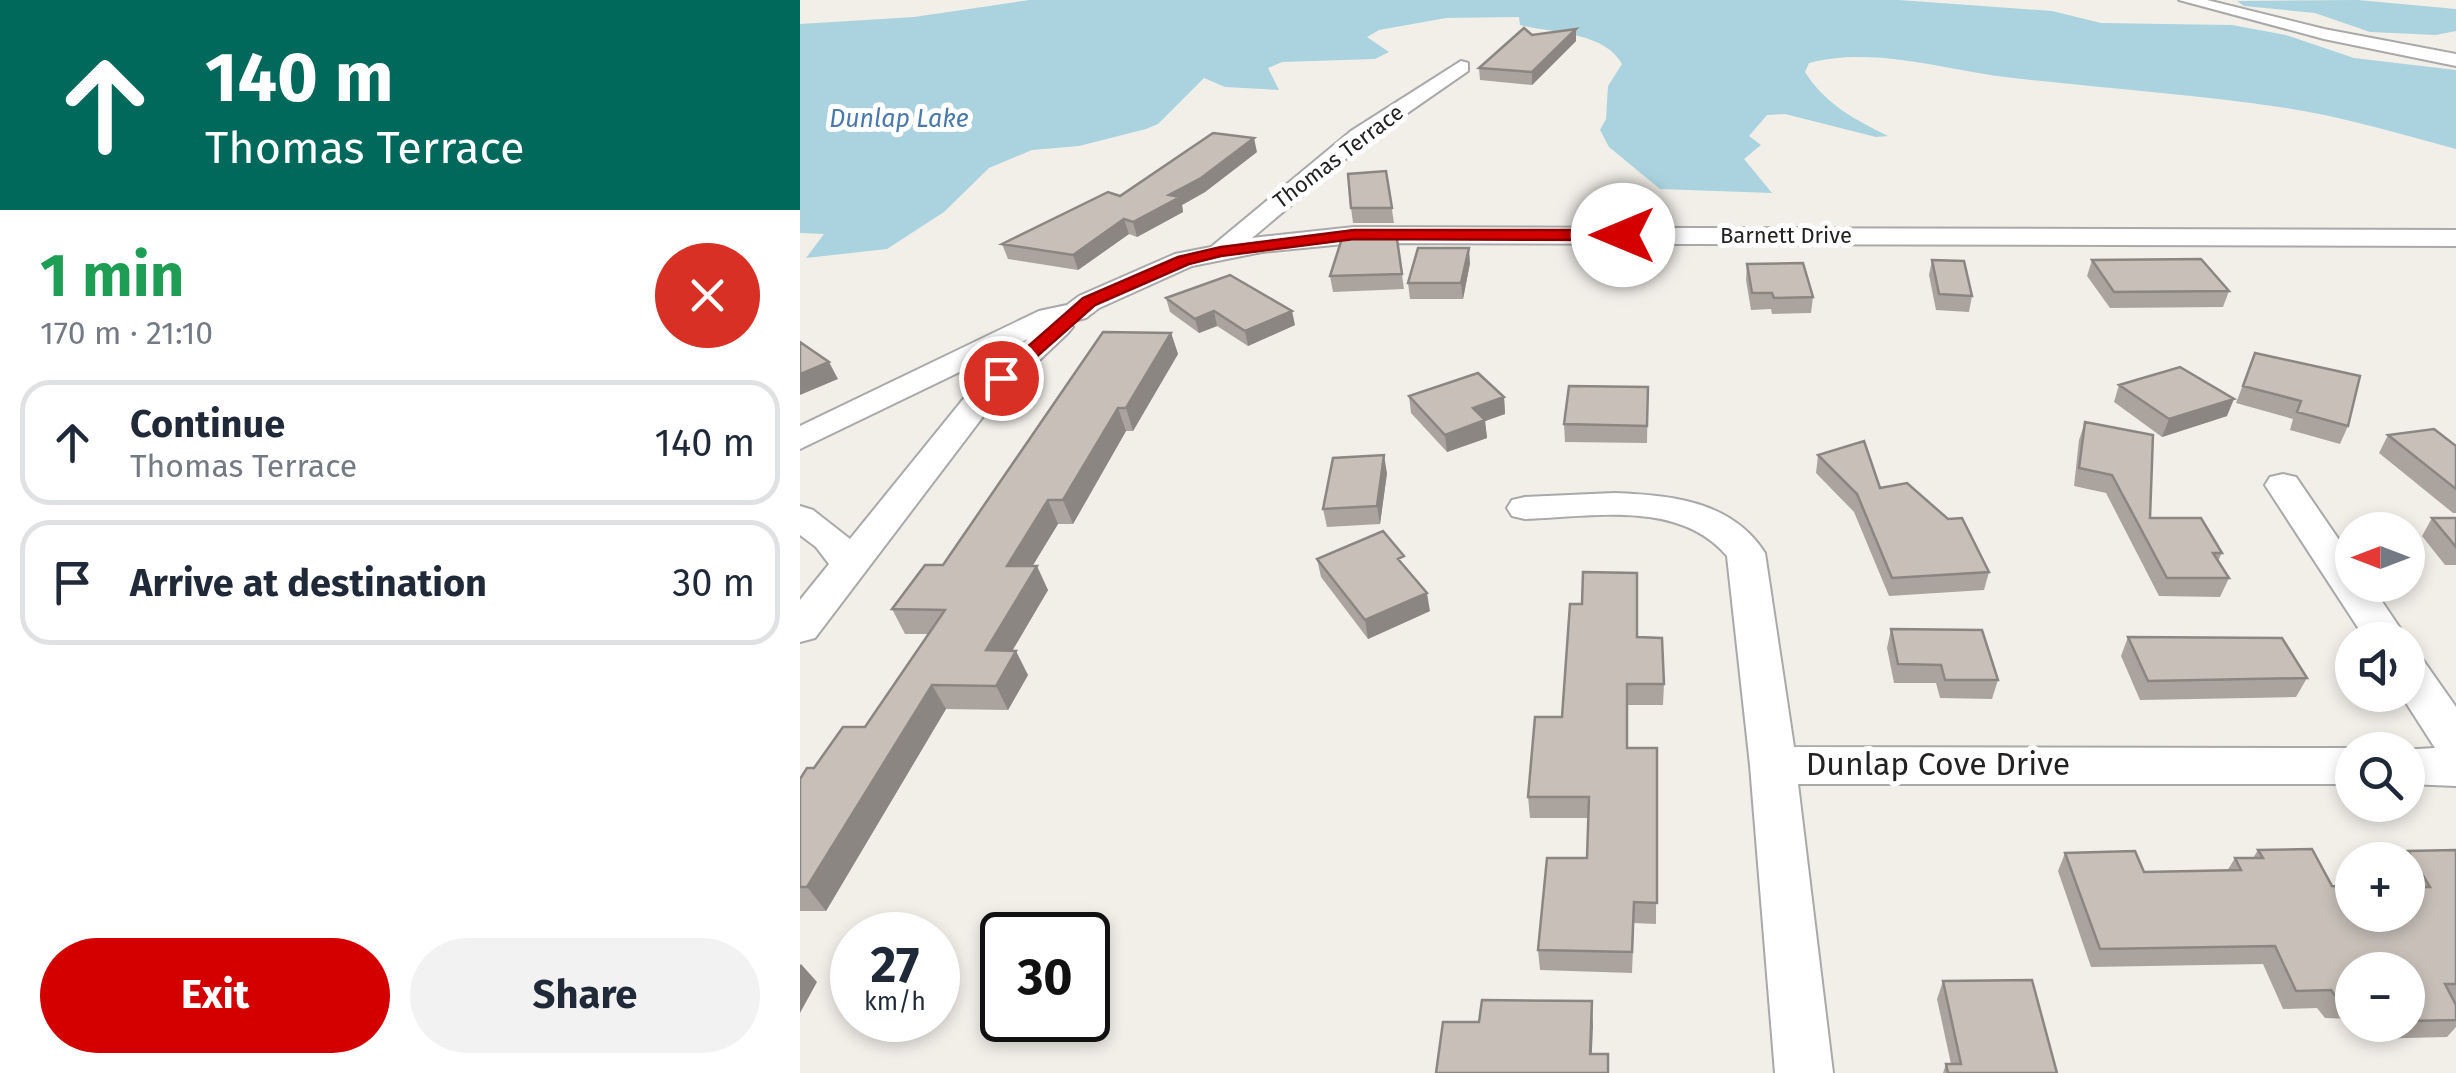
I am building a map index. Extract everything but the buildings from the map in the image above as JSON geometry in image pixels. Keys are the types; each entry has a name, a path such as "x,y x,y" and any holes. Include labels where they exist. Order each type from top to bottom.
{"street":[{"path":"2188,0 2324,34 2456,60"},
{"name":"Thomas Terrace","path":"1221,252 1359,136 1461,67"},
{"name":"Barnett Drive","path":"800,439 1049,317 1076,312 1089,302 1184,260 1354,235 2456,238"},
{"path":"800,628 980,400 1023,356 1076,312"},
{"path":"2283,486 2375,622"},
{"path":"1524,508 1665,507 1704,516 1735,534 1746,552 1773,765"},
{"path":"800,518 829,538 851,566"},
{"path":"2425,696 2456,743"},
{"name":"Dunlap Cove Drive","path":"1804,1073 1773,765 2335,766"},
{"path":"2425,766 2456,766"}],"water":[{"name":"Dunlap Lake","path":"1029,0 1899,0 2052,11 2101,23 2232,25 2286,35 2354,58 2456,70 2456,149 2286,108 2005,77 1882,58 1833,58 1809,63 1805,72 1831,102 1888,136 1876,137 1785,114 1767,115 1749,136 1761,145 1744,159 1772,193 1660,189 1609,147 1600,130 1606,119 1608,86 1622,64 1614,53 1591,40 1520,25 1519,17 1446,18 1379,30 1367,37 1389,52 1375,59 1282,62 1268,68 1279,90 1225,87 1204,78 1158,124 1079,146 1032,150 989,168 944,212 887,249 806,258 824,234 800,233 800,24 914,17"},
{"path":"2358,0 2456,9 2456,31 2436,35 2370,32 2315,13 2244,6 2237,1"}],"route":[{"path":"1001,378 1089,302 1184,260 1262,244 1354,235 1623,235"}]}
